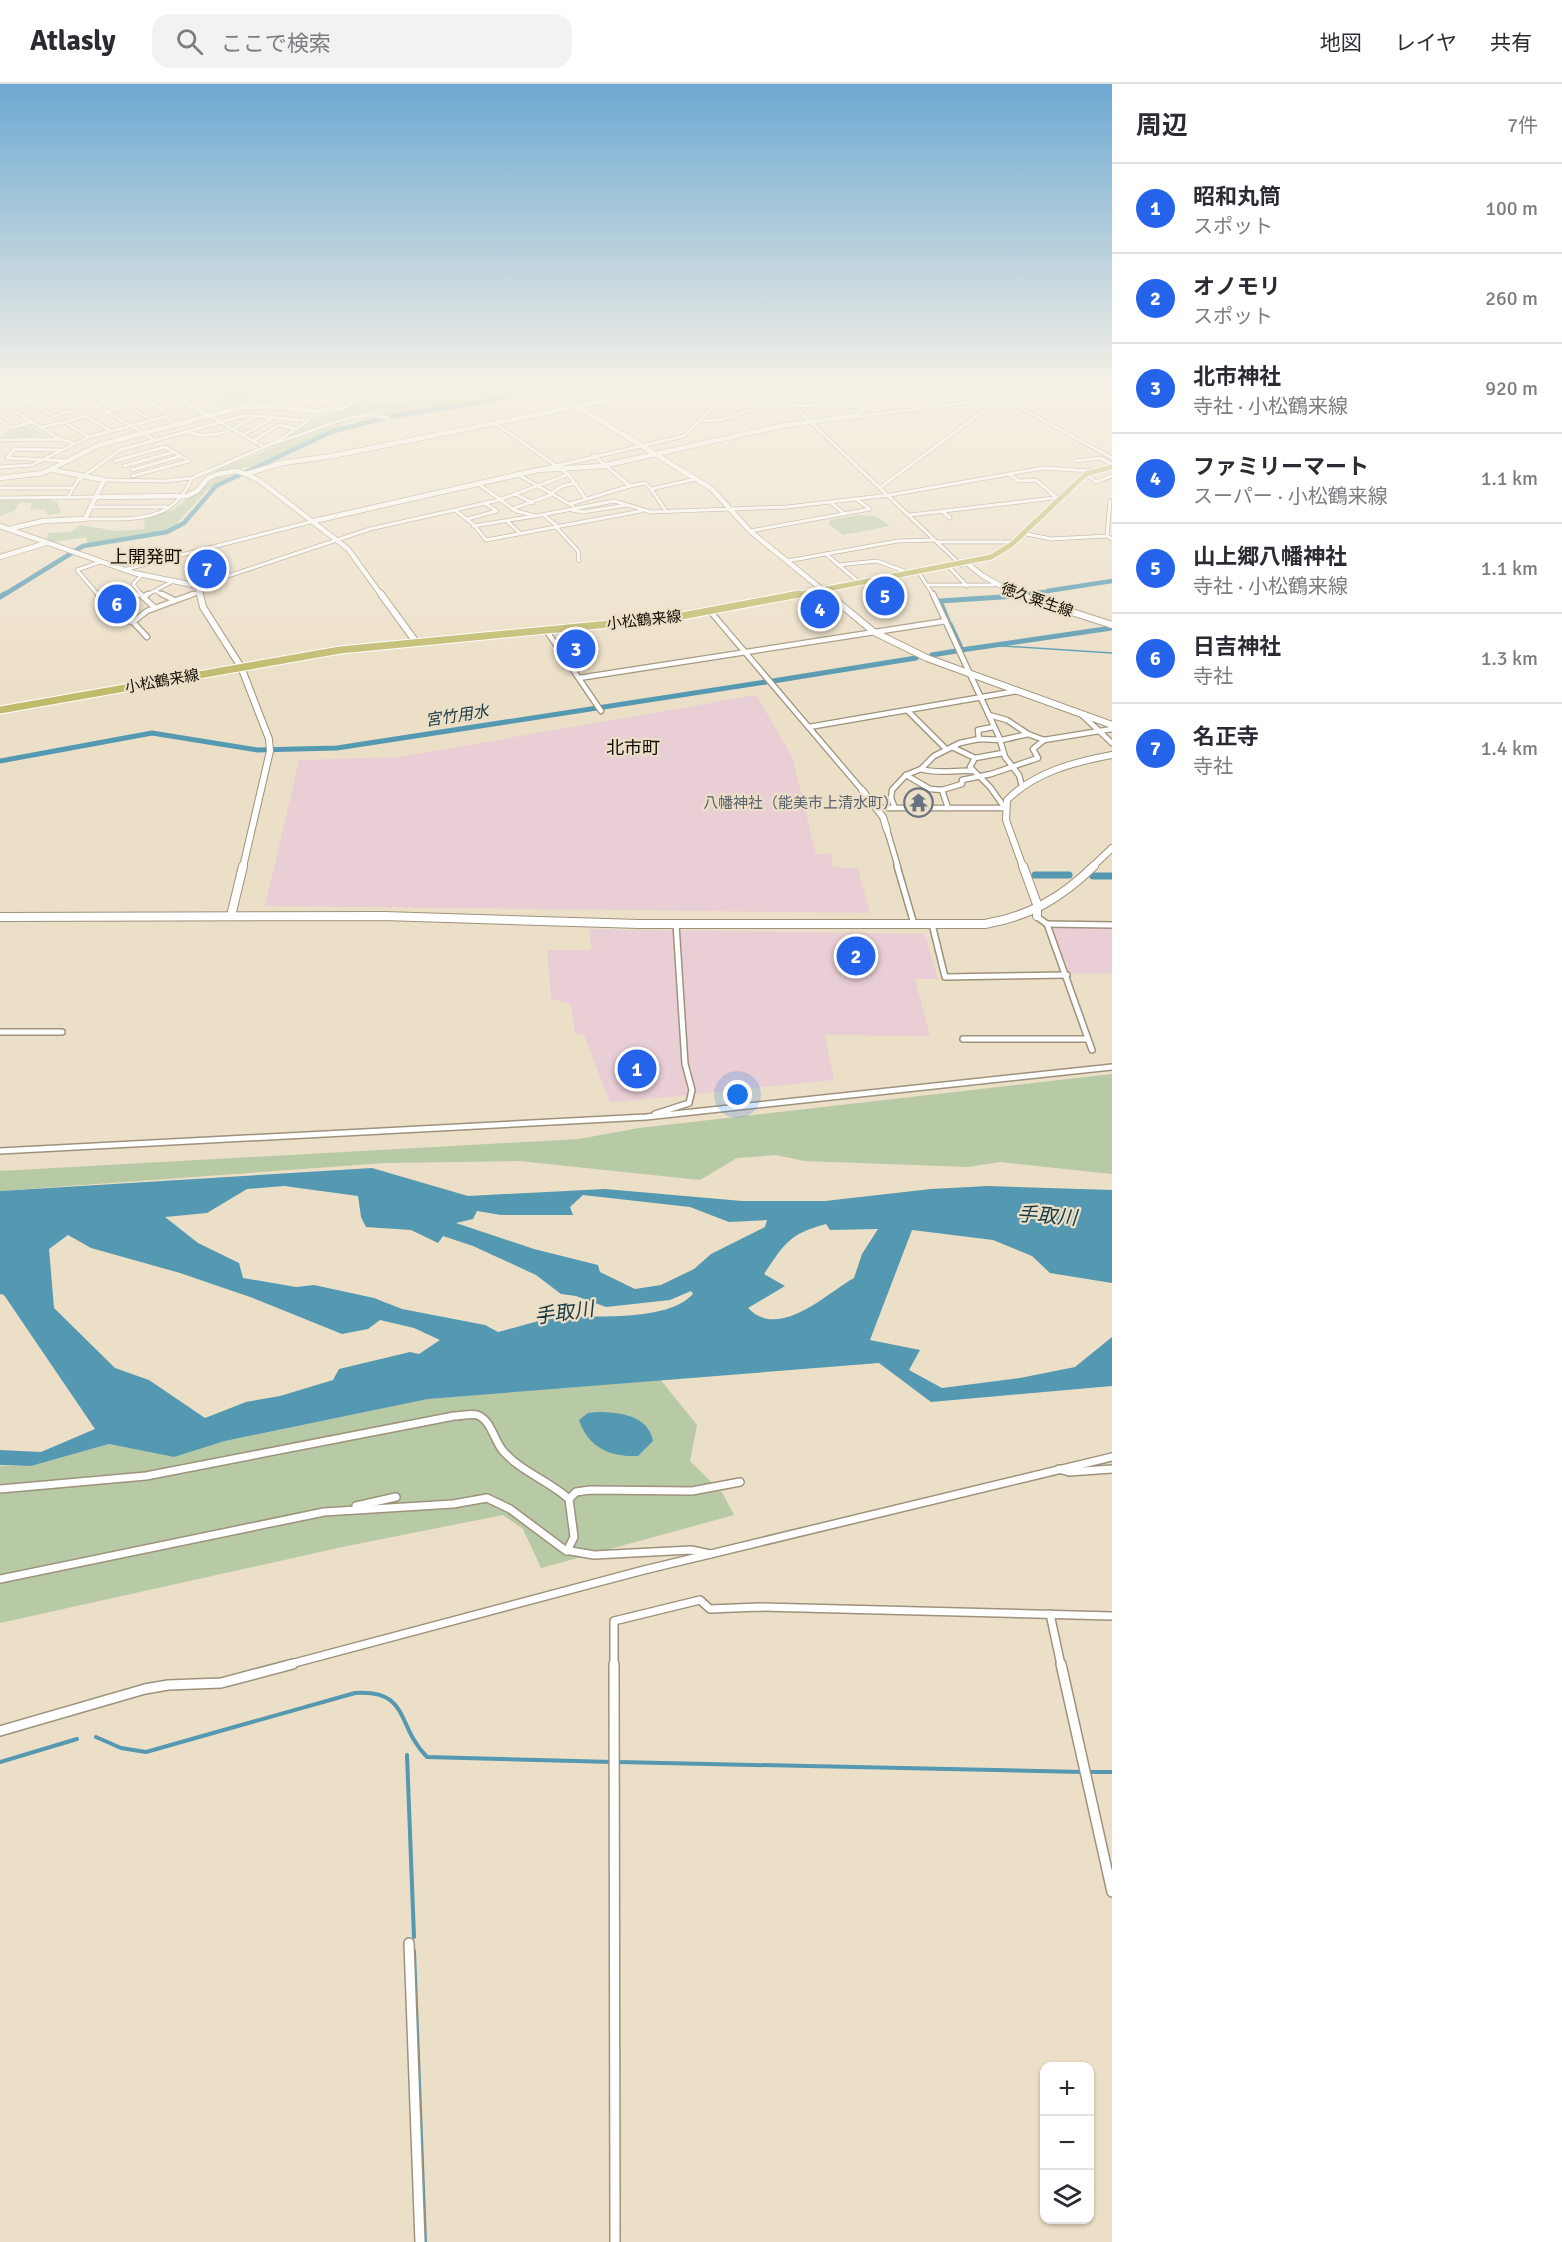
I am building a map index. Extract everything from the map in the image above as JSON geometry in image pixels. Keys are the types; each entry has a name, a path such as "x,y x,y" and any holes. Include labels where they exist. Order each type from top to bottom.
{"main road":[{"name":"小松鶴来線","path":"0,710 340,650 671,618 950,567 991,557 1014,542 1076,485"}],"street":[{"path":"68,497 76,485"},
{"path":"85,519 102,485"},
{"path":"9,529 42,521 127,518 173,507 183,496 189,485"},
{"path":"0,498 183,496 192,495 202,485"},
{"path":"262,485 314,521 348,549 416,642"},
{"path":"123,570 314,521 470,485"},
{"path":"479,485 512,509 536,516"},
{"path":"532,485 583,512 627,505"},
{"path":"133,622 155,608 198,589 337,539 499,500 541,485"},
{"path":"512,509 534,503 568,485"},
{"path":"577,485 586,499"},
{"path":"570,504 636,485"},
{"path":"647,485 666,511"},
{"path":"651,489 670,485"},
{"path":"704,485 718,495 750,531 874,632 906,649 1112,727"},
{"path":"878,485 936,541 964,564"},
{"path":"881,488 885,485"},
{"path":"455,510 467,519 486,540 641,511 732,510 830,502 948,485"},
{"path":"1043,485 1060,497"},
{"path":"0,488 73,488"},
{"path":"515,494 534,503"},
{"path":"594,497 602,503"},
{"path":"910,514 1060,497"},
{"path":"750,531 870,509 856,499"},
{"path":"473,526 620,501 641,511"},
{"path":"1107,536 1110,501"},
{"path":"830,502 845,514"},
{"path":"467,519 497,512 484,503"},
{"path":"91,507 173,507"},
{"path":"942,511 950,518"},
{"path":"544,515 578,551 579,561"},
{"path":"507,521 521,534"},
{"path":"0,526 123,570 176,580 198,589"},
{"path":"1022,533 1051,540 1107,536 1112,539"},
{"path":"787,561 898,541 1014,542"},
{"path":"0,557 46,543"},
{"path":"826,554 861,584"},
{"path":"838,565 877,561 912,574"},
{"path":"100,562 77,570 118,618 133,622 147,637"},
{"name":"徳久粟生線","path":"964,564 994,585 1013,594 1112,625"},
{"path":"950,567 967,586"},
{"path":"919,573 928,585 946,621 993,726 1002,740 1003,753 1014,765 1022,786"},
{"path":"142,575 133,584 155,608"},
{"path":"103,602 157,592 176,580"},
{"path":"928,585 994,585"},
{"path":"198,589 203,607 241,667 261,716 270,749 231,916"},
{"path":"157,592 174,600"},
{"path":"710,611 883,817 914,924"},
{"path":"579,678 946,621"},
{"path":"546,630 599,708"},
{"path":"809,728 1017,691"},
{"path":"908,711 946,749"},
{"path":"1081,714 1112,743"},
{"path":"990,715 1007,720 1028,734 1044,740"},
{"path":"979,739 978,730 993,726"},
{"path":"906,775 930,789 942,790 962,784 962,780 981,778 1038,758 1033,749 1044,740 1061,735 1099,732 1112,727"},
{"path":"895,807 891,798 892,790 906,775 921,769 934,756 946,749 979,739 1002,740 1028,734"},
{"path":"952,747 975,758 1003,753"},
{"path":"1092,1050 1047,924 1037,914 1037,904 1006,820 1005,808 1007,800 1022,786 1072,762 1112,755"},
{"path":"972,771 970,762 974,762 975,758"},
{"path":"921,769 933,773 942,770 972,771 981,778 1005,808"},
{"path":"942,790 948,808"},
{"path":"877,808 1005,808"},
{"path":"0,917 384,916 676,924 1006,922 1037,914 1059,899 1112,848"},
{"path":"646,1117 689,1103 692,1090 686,1064 676,924"},
{"path":"932,924 945,977 1067,975"},
{"path":"1047,924 1112,925"},
{"path":"0,1032 62,1032"},
{"path":"963,1039 1088,1039"},
{"path":"0,1151 646,1117 1112,1067"},
{"path":"0,1489 146,1476 466,1414 484,1419 499,1448 513,1462 569,1499 574,1537 567,1551"},
{"path":"0,1731 146,1689 168,1685 221,1683 636,1573 701,1559 710,1554 1112,1457"},
{"path":"1058,1469 1069,1472 1112,1468"},
{"path":"569,1499 576,1492 590,1490 692,1491 740,1482"},
{"path":"0,1579 396,1497"},
{"path":"339,1509 453,1504 487,1498 510,1509 567,1551 594,1556 691,1550 710,1554"},
{"path":"615,2242 614,1621 700,1600 710,1609 759,1607 1112,1616"},
{"path":"1050,1614 1112,1892"},
{"path":"409,1943 420,2242"}],"shaded area":[{"path":"756,695 792,756 816,854 831,854 833,867 858,868 870,913 265,906 299,760 399,757"},
{"path":"1052,927 1112,927 1112,974 1069,973"},
{"path":"589,929 925,934 938,979 915,979 930,1036 825,1035 834,1080 610,1103 584,1035 575,1034 571,1004 551,999 547,950 591,950"}],"green space":[{"path":"206,485 216,485 206,491 169,532 87,543 86,537 53,542 47,540 48,533 71,532 80,525 116,531 144,529 145,518 173,510"},
{"path":"0,500 49,500 57,502 61,513 48,515 45,510 30,509 32,503 19,503 14,511 0,516"},
{"path":"859,515 875,516 890,526 843,535 829,524 830,520"},
{"path":"1112,1074 1112,1174 1000,1162 968,1167 804,1161 776,1155 737,1158 700,1180 519,1161 385,1163 0,1191 0,1171 579,1139 639,1128"},
{"path":"660,1379 697,1425 690,1461 723,1494 734,1515 541,1568 523,1529 503,1515 347,1546 0,1623 0,1466 31,1466 109,1444 174,1457 225,1441 428,1399"}],"water":[{"name":"手取川","path":"372,1168 468,1196 605,1189 742,1201 825,1201 931,1189 988,1186 1112,1190 1112,1283 1050,1273 1032,1256 993,1240 912,1230 870,1340 920,1350 909,1370 942,1388 1020,1378 1075,1367 1112,1337 1112,1386 931,1402 879,1363 428,1399 225,1441 174,1457 109,1444 31,1466 0,1465 0,1450 41,1452 95,1429 4,1295 0,1294 0,1191","holes":["284,1186 358,1196 361,1217 366,1227 411,1230 438,1243 443,1236 473,1246 536,1275 561,1294 576,1296 606,1307 670,1300 691,1291 693,1294 681,1303 648,1313 558,1318 498,1332 485,1325 402,1309 374,1298 314,1285 296,1287 243,1278 239,1263 198,1243 165,1217 207,1213 247,1189","583,1195 690,1207 729,1222 767,1220 765,1227 711,1254 694,1269 661,1285 635,1289 600,1272 598,1265 534,1249 456,1223 473,1219 477,1211 501,1215 573,1215 570,1207","826,1224 830,1230 878,1229 862,1254 854,1278 817,1303 788,1317 774,1319 760,1317 748,1308 785,1286 764,1274 789,1241","68,1235 91,1248 180,1273 253,1298 342,1334 368,1329 380,1320 414,1328 440,1340 419,1354 410,1352 339,1369 333,1380 280,1396 246,1402 205,1418 149,1380 115,1368 54,1308 49,1249"]},
{"path":"588,1413 623,1414 639,1420 650,1432 653,1441 638,1456 619,1455 602,1449 589,1438 579,1420"}],"waterway":[{"path":"2,596 83,546 167,532 184,523 219,485"},
{"path":"1047,591 1112,581"},
{"path":"1029,594 1025,595 1043,592"},
{"path":"0,597 4,594"},
{"path":"948,621 940,601 1017,596"},
{"path":"950,624 962,650"},
{"path":"962,650 1112,628"},
{"path":"988,645 1112,653"},
{"path":"932,655 956,651"},
{"path":"773,681 916,658"},
{"name":"宮竹用水","path":"0,761 152,733 257,750 337,748 766,682"},
{"path":"1035,875 1069,875"},
{"path":"1093,876 1112,876"},
{"path":"96,1737 121,1748 146,1752 355,1693 373,1693 394,1703 417,1745 427,1757 613,1762"},
{"path":"0,1762 77,1739"},
{"path":"407,1755 414,1937"},
{"path":"618,1762 1083,1772"},
{"path":"1089,1772 1112,1772"},
{"path":"414,1951 425,2242"}],"place":[{"name":"名正寺","path":"207,569"},
{"name":"山上郷八幡神社","path":"885,596"},
{"name":"日吉神社","path":"117,604"},
{"name":"ファミリーマート","path":"820,609"},
{"name":"北市神社","path":"576,649"},
{"name":"八幡神社（能美市上清水町）","path":"919,803"},
{"name":"オノモリ","path":"856,956"},
{"name":"昭和丸筒","path":"637,1069"}],"district":[{"name":"上開発町","path":"146,557"},
{"name":"北市町","path":"633,748"}]}
